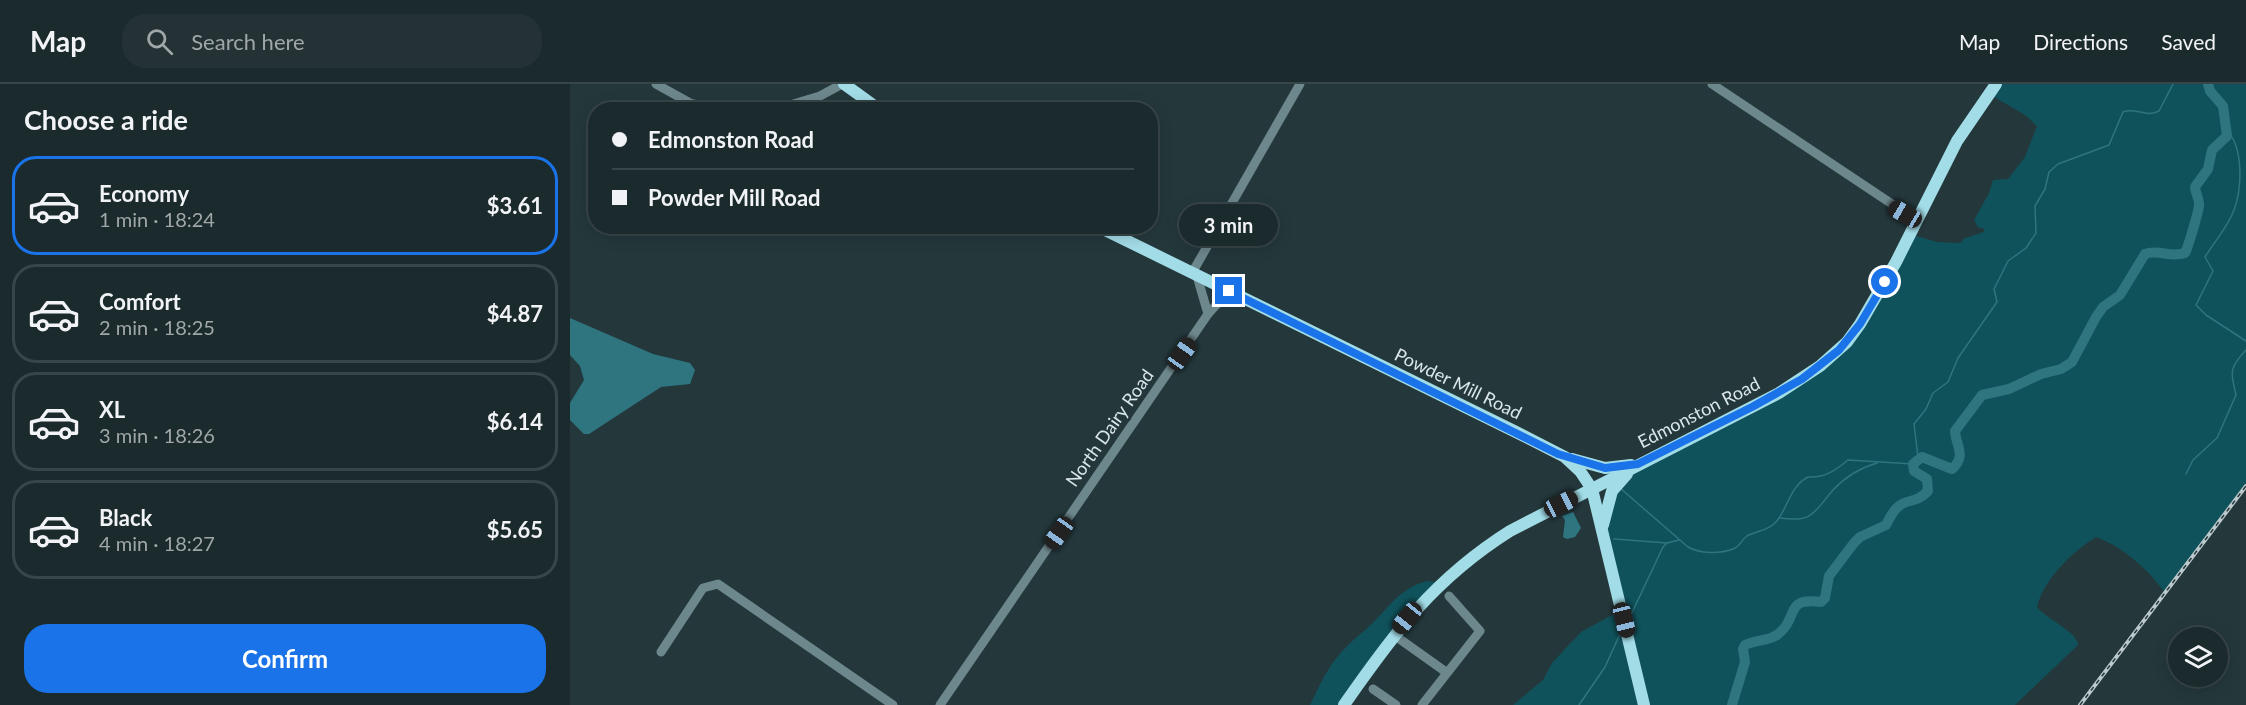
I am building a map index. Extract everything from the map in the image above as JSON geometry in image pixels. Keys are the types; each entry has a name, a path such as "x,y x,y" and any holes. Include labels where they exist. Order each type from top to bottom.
{"main road":[{"path":"843,84 869,102"},
{"name":"Edmonston Road","path":"1344,705 1394,634 1438,585 1473,555 1510,531 1779,393 1830,358 1854,333 1875,302 1957,141 1996,84"},
{"name":"Powder Mill Road","path":"1113,234 1558,454 1580,471 1592,489 1644,705"},
{"path":"1558,454 1605,468 1638,464"},
{"path":"1602,529 1612,491 1638,464"}],"street":[{"path":"656,84 688,102"},
{"path":"800,102 820,96 843,84"},
{"path":"1208,314 1195,274 1300,84"},
{"path":"1712,84 1893,207 1916,220"},
{"name":"North Dairy Road","path":"940,705 1208,314 1229,291"},
{"path":"661,652 703,588 718,584 893,705"},
{"path":"1422,705 1480,631 1449,596"},
{"path":"1394,634 1446,672"},
{"path":"1373,689 1396,705"}],"shaded area":[{"path":"1996,84 2246,84 2246,486 2165,593 2143,567 2116,547 2096,537 2087,543 2052,577 2037,607 2073,635 2078,645 2015,705 1513,705 1543,680 1552,663 1581,632 1621,610 1602,529 1608,500 1638,464 1716,425 1839,350 1909,234 1937,242 1960,243 1965,238 1984,232 1984,229 1978,227 1974,220 1989,193 1993,180 2008,179 2025,157 2037,126 2025,115 1989,94"},
{"path":"570,318 653,354 690,363 695,370 690,384 661,387 589,434 584,434 570,420 570,403 584,380 580,366 570,355"},
{"path":"1573,512 1581,528 1575,537 1567,539 1563,537 1565,520 1562,516"},
{"path":"1427,581 1440,583 1344,705 1310,705 1327,672 1346,647 1399,596"}],"waterway":[{"path":"1918,457 1914,424 1926,409 1933,393 1948,382 1958,358 1997,302 1994,289 2008,261 2026,248 2036,233 2035,206 2045,189 2049,172 2058,164 2109,145 2123,112 2154,113 2159,111 2173,84"},
{"path":"1732,705 1745,662 1743,649 1745,645 1777,635 1788,622 1793,610 1801,603 1821,602 1825,598 1829,576 1854,543 1860,537 1886,525 1902,504 1917,499 1928,491 1927,479 1914,471 1913,464 1922,457 1952,469 1960,455 1955,431 1982,395 2009,389 2041,374 2061,369 2072,362 2096,317 2103,307 2120,295 2145,254 2185,253 2199,206 2195,187 2208,169 2212,150 2227,136 2223,106 2210,91 2208,84"},
{"path":"2226,130 2232,137 2239,157 2239,191 2225,228 2205,257 2213,271 2196,305 2206,315 2246,341"},
{"path":"2186,474 2193,460 2217,438 2236,395 2232,371 2246,350"},
{"path":"1620,488 1688,547 1698,551 1716,552 1735,548 1747,536 1773,525 1797,486 1808,477 1830,473 1848,460 1913,464"},
{"path":"1780,518 1800,519 1812,514 1843,481 1859,470 1877,463"},
{"path":"1614,539 1667,543"},
{"path":"1630,617 1663,547 1667,543 1679,540"},
{"path":"1579,705 1605,667 1620,634"}],"railway":[{"path":"2080,705 2246,486"}],"route":[{"path":"1229,291 1558,454 1605,468 1638,464 1752,407 1802,379 1846,342 1875,302 1885,282"}]}
